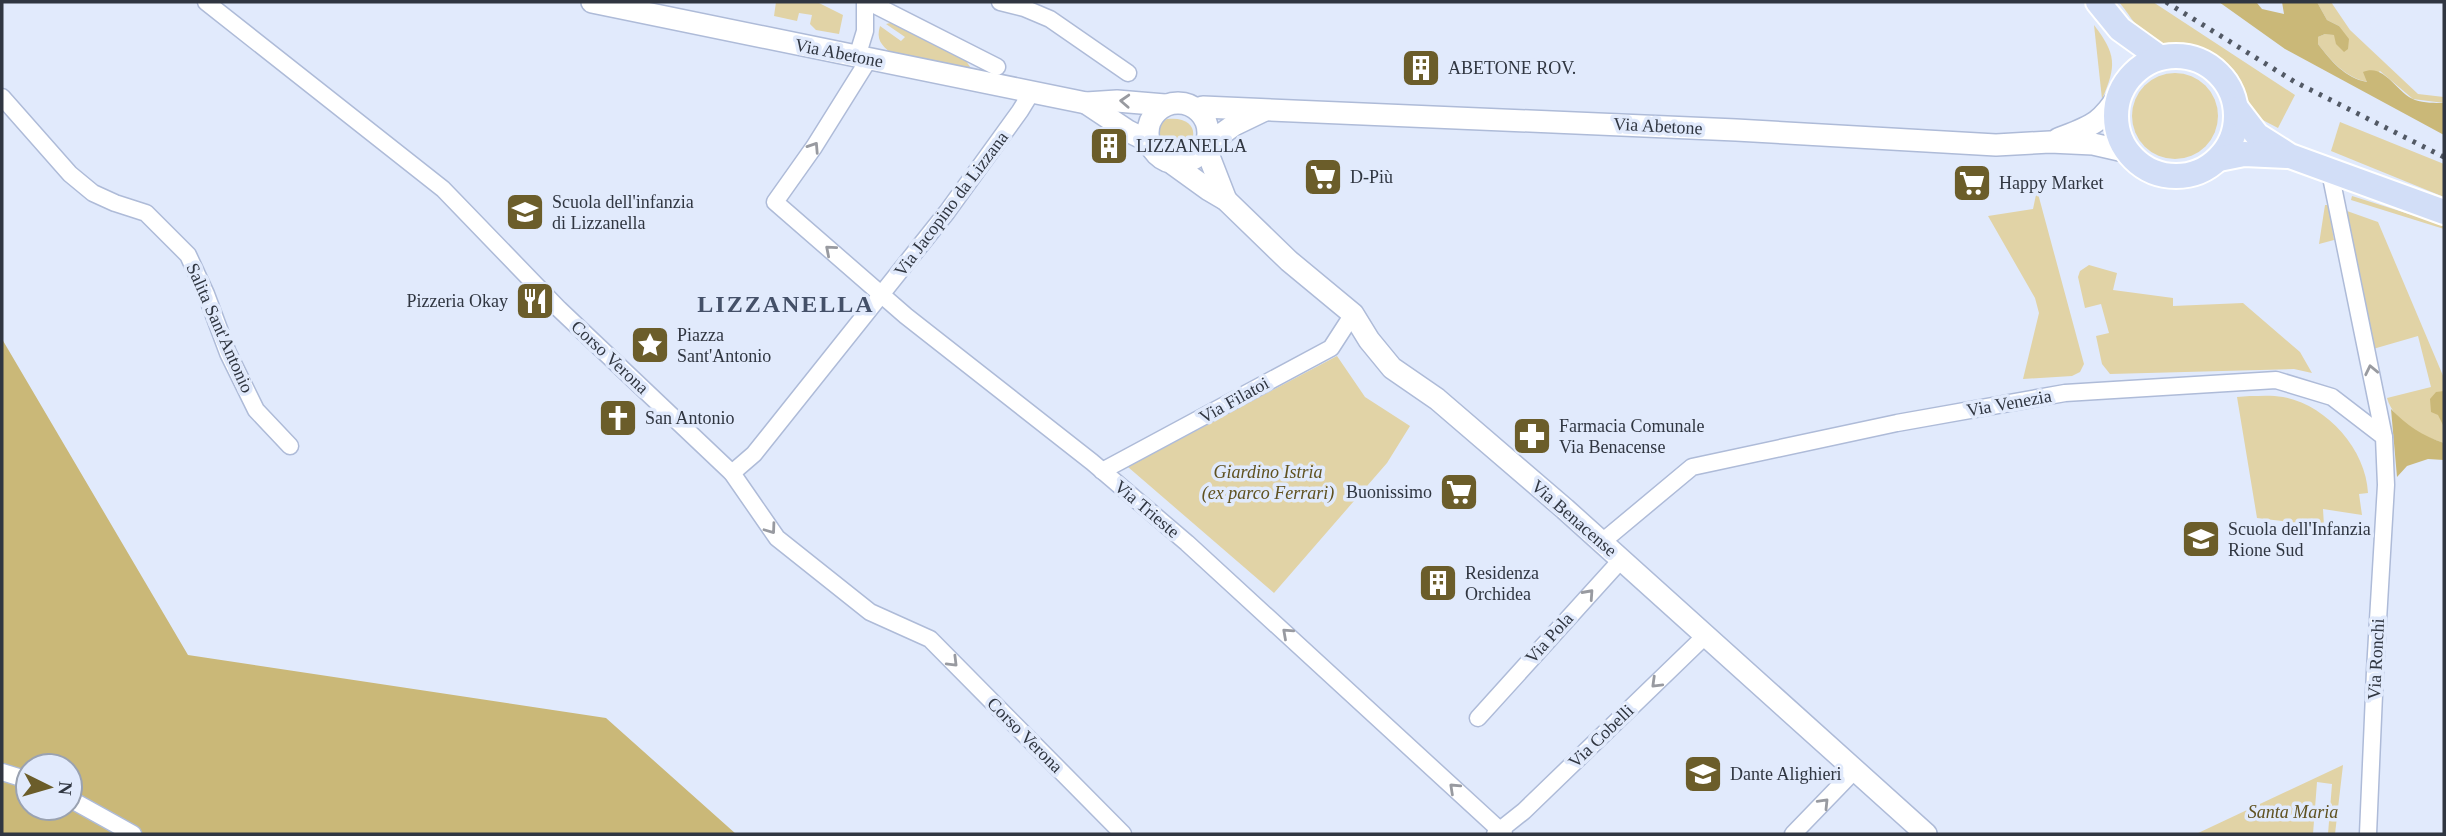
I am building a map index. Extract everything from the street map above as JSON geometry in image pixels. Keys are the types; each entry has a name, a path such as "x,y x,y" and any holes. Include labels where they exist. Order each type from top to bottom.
{"main road":[{"name":"Via Abetone","path":"592,2 1086,103"},
{"path":"2098,2 2120,29 2160,57"},
{"path":"2120,29 2133,73"},
{"path":"2050,142 2096,123 2107,115 2133,73 2146,63 2160,57 2180,55 2201,60 2210,66 2231,89 2237,109 2236,125 2232,141 2219,159"},
{"path":"2120,93 2116,110 2117,128 2128,152 2146,169 2162,175 2179,177 2196,173 2219,159 2244,153 2290,156"},
{"path":"1086,103 1109,101 1165,106 1181,103 1197,109 1204,117 1208,137 1202,153 1190,161 1173,164 1158,157 1148,141 1147,132 1152,117 1165,106"},
{"path":"1086,103 1148,141"},
{"name":"Via Abetone","path":"1197,109 1203,107 1534,120 1996,145 2050,142"},
{"path":"2237,109 2257,135 2290,156 2444,212"},
{"path":"1205,146 1234,125 1265,110"},
{"path":"2050,142 2093,144 2128,152"},
{"name":"Via Benacense","path":"1205,146 1226,200"},
{"name":"Via Benacense","path":"1173,164 1226,200 1289,261 1353,314 1369,340 1392,368 1437,399 1602,542 1926,834"}],"street":[{"name":"Corso Verona","path":"206,2 443,190 559,309 732,474 777,538 870,612 930,639 1118,829"},
{"path":"863,58 867,2 997,67"},
{"path":"1000,2 1050,19 1128,74"},
{"name":"Via Trieste","path":"863,58 814,147 775,202 906,316 1102,471 1283,629 1500,833"},
{"name":"Via Jacopino da Lizzana","path":"732,474 754,454 882,294 979,170 1031,93"},
{"name":"Salita Sant'Antonio","path":"2,97 70,174 93,193 146,213 188,255 228,353 256,410 290,446"},
{"path":"2330,172 2384,437"},
{"name":"Via Filatoi","path":"1102,471 1331,348 1353,314"},
{"name":"Via Venezia","path":"1602,542 1692,467 1897,423 2065,393 2276,380 2332,397 2384,437"},
{"name":"Via Ronchi","path":"2368,834 2386,485 2384,437"},
{"name":"Via Pola","path":"1478,718 1622,560"},
{"name":"Via Cobelli","path":"1500,833 1705,636"},
{"path":"1793,834 1854,771"},
{"path":"84,807 133,834"},
{"path":"1099,834 1118,829"}],"green space":[{"path":"776,2 817,2 843,15 839,34 816,30 810,24 812,15 799,13 797,21 774,16"},
{"path":"2119,2 2153,2 2295,95 2278,128 2253,115 2240,80 2230,66 2202,52 2169,50 2156,45 2144,35"},
{"path":"2317,2 2331,2 2350,30 2418,94 2444,97 2444,103 2413,99 2380,71 2368,82 2353,77 2340,68 2318,44 2318,37 2325,34 2344,35 2339,26 2327,20"},
{"path":"898,21 961,54 973,71 891,53 880,41 880,26 901,41 905,37 886,24"},
{"path":"2094,25 2107,44 2112,60 2110,77 2102,99"},
{"path":"2175,73 2191,77 2205,86 2214,100 2218,116 2214,132 2205,146 2191,155 2175,159 2159,155 2145,146 2136,132 2132,116 2136,100 2145,86 2159,77"},
{"path":"1167,119 1181,120 1189,124 1193,138 1189,144 1173,147 1162,140 1159,128"},
{"path":"2340,122 2444,164 2444,197 2331,151"},
{"path":"2037,190 2084,364 2080,372 2072,376 2023,379 2039,313 2035,298 1988,216 2033,209"},
{"path":"2352,196 2444,225 2444,229 2351,200"},
{"path":"2325,205 2328,205 2334,240 2319,244"},
{"path":"2347,211 2378,222 2444,378 2444,443 2409,427 2396,414 2387,398 2431,387 2418,336 2373,349"},
{"path":"2089,265 2117,273 2113,290 2173,298 2173,306 2243,303 2300,352 2312,373 2294,369 2110,374 2102,364 2096,336 2109,333 2101,304 2085,308 2078,277 2080,271"},
{"name":"Giardino Istria (ex parco Ferrari)","path":"1337,356 1365,397 1410,426 1387,463 1274,593 1128,467"},
{"path":"2279,396 2299,402 2328,419 2341,432 2352,445 2366,477 2368,493 2359,494 2362,515 2323,509 2324,526 2257,518 2237,397"},
{"name":"Santa Maria","path":"2343,765 2335,834 2328,834 2332,784 2317,782 2313,834 2196,834"}],"shaded area":[{"path":"2219,2 2257,3 2262,9 2284,14 2282,2 2317,2 2327,20 2339,26 2349,39 2348,49 2344,52 2336,44 2334,35 2325,34 2318,37 2318,44 2333,62 2345,73 2359,80 2367,82 2363,72 2371,70 2384,75 2415,100 2444,103 2444,135 2285,49"},
{"path":"2,339 188,655 606,718 736,834 2,834"},
{"path":"2444,391 2444,427 2438,415 2431,412 2430,399 2436,392"},
{"path":"2391,409 2415,429 2444,443 2444,460 2428,459 2407,466 2397,477"}],"railway":[{"path":"2166,2 2295,82 2444,157"}],"place":[{"name":"ABETONE ROV.","path":"1421,68"},
{"name":"LIZZANELLA","path":"1109,146"},
{"name":"D-Più","path":"1323,177"},
{"name":"Happy Market","path":"1972,183"},
{"name":"Scuola dell'infanzia di Lizzanella","path":"525,212"},
{"name":"Pizzeria Okay","path":"535,301"},
{"name":"Piazza Sant'Antonio","path":"650,345"},
{"name":"San Antonio","path":"618,418"},
{"name":"Farmacia Comunale Via Benacense","path":"1532,436"},
{"name":"Buonissimo","path":"1459,492"},
{"name":"Scuola dell'Infanzia Rione Sud","path":"2201,539"},
{"name":"Residenza Orchidea","path":"1438,583"},
{"name":"Dante Alighieri","path":"1703,774"}],"district":[{"name":"LIZZANELLA","path":"786,304"}]}
